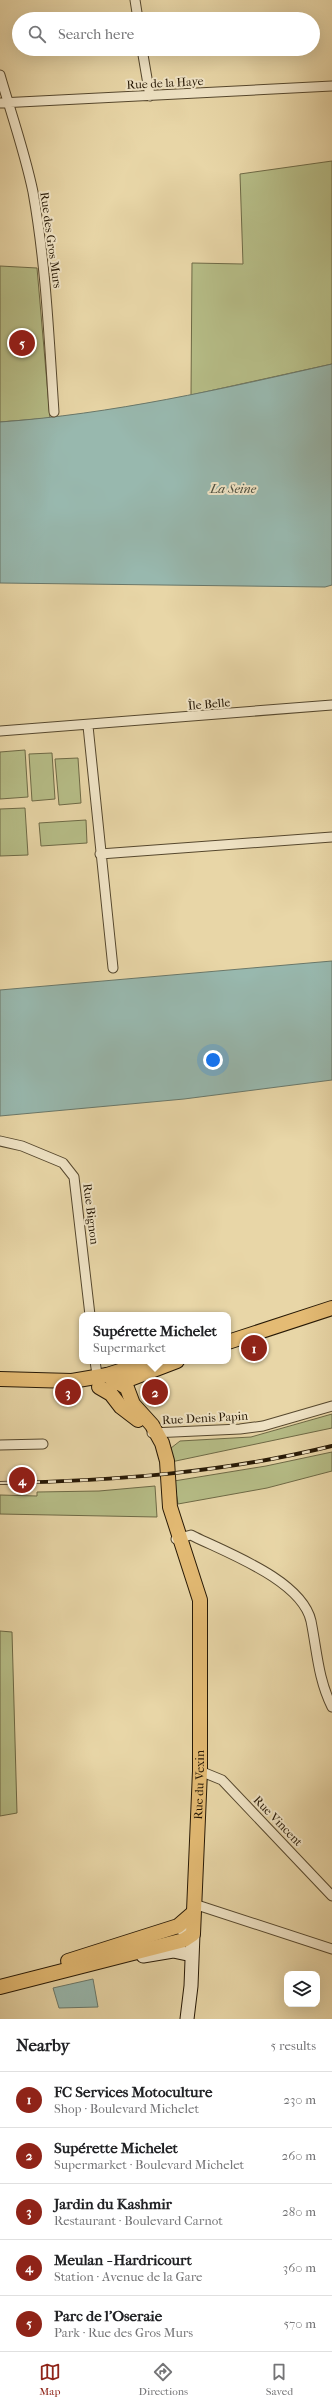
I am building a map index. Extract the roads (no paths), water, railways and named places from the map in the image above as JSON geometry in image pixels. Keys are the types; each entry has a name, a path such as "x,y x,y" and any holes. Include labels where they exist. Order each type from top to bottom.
{"main road":[{"path":"231,1341 332,1308"},
{"path":"114,1382 146,1364"},
{"path":"0,1379 52,1382 79,1387 114,1382 168,1364"},
{"name":"Rue du Vexin","path":"114,1382 122,1407 140,1421 164,1448 169,1503 178,1538 200,1600 200,1771 192,1955 187,2019"},
{"path":"0,1978 95,1954 178,1926 194,1909"},
{"path":"104,1962 130,1952 184,1940 193,1934 178,1926"},
{"path":"0,1987 104,1962 173,1951 192,1955"}],"street":[{"path":"135,0 137,12"},
{"path":"143,56 150,96"},
{"name":"Rue des Gros Murs","path":"0,75 4,103 32,190 38,222 47,309 54,412"},
{"name":"Rue de la Haye","path":"4,103 332,86"},
{"name":"Île Belle","path":"0,731 88,726 332,706"},
{"path":"88,726 100,854 113,968"},
{"path":"100,854 332,837"},
{"name":"Rue Bignon","path":"0,1141 22,1146 63,1163 74,1177 90,1312"},
{"path":"98,1364 114,1382"},
{"name":"Rue Denis Papin","path":"152,1433 240,1429 263,1426 332,1406"},
{"path":"0,1445 44,1444"},
{"path":"178,1538 190,1535 195,1537 277,1579 293,1590 308,1613 320,1678 332,1707"},
{"name":"Rue Vincent","path":"200,1771 222,1780 332,1896"},
{"path":"194,1909 332,1949"}],"water":[{"name":"La Seine","path":"332,364 332,585 325,587 0,583 0,422 125,407 208,391"},
{"path":"332,961 332,1080 184,1099 0,1116 0,990"},
{"path":"93,1979 98,2007 59,2008 53,1988"}],"railway":[{"path":"0,1483 126,1478 167,1474 250,1463 332,1446"}],"place":[{"name":"Parc de l'Oseraie","path":"22,343"},
{"name":"FC Services Motoculture","path":"254,1348"},
{"name":"Jardin du Kashmir","path":"68,1392"},
{"name":"Supérette Michelet","path":"155,1392"},
{"name":"Meulan - Hardricourt","path":"22,1480"}]}
